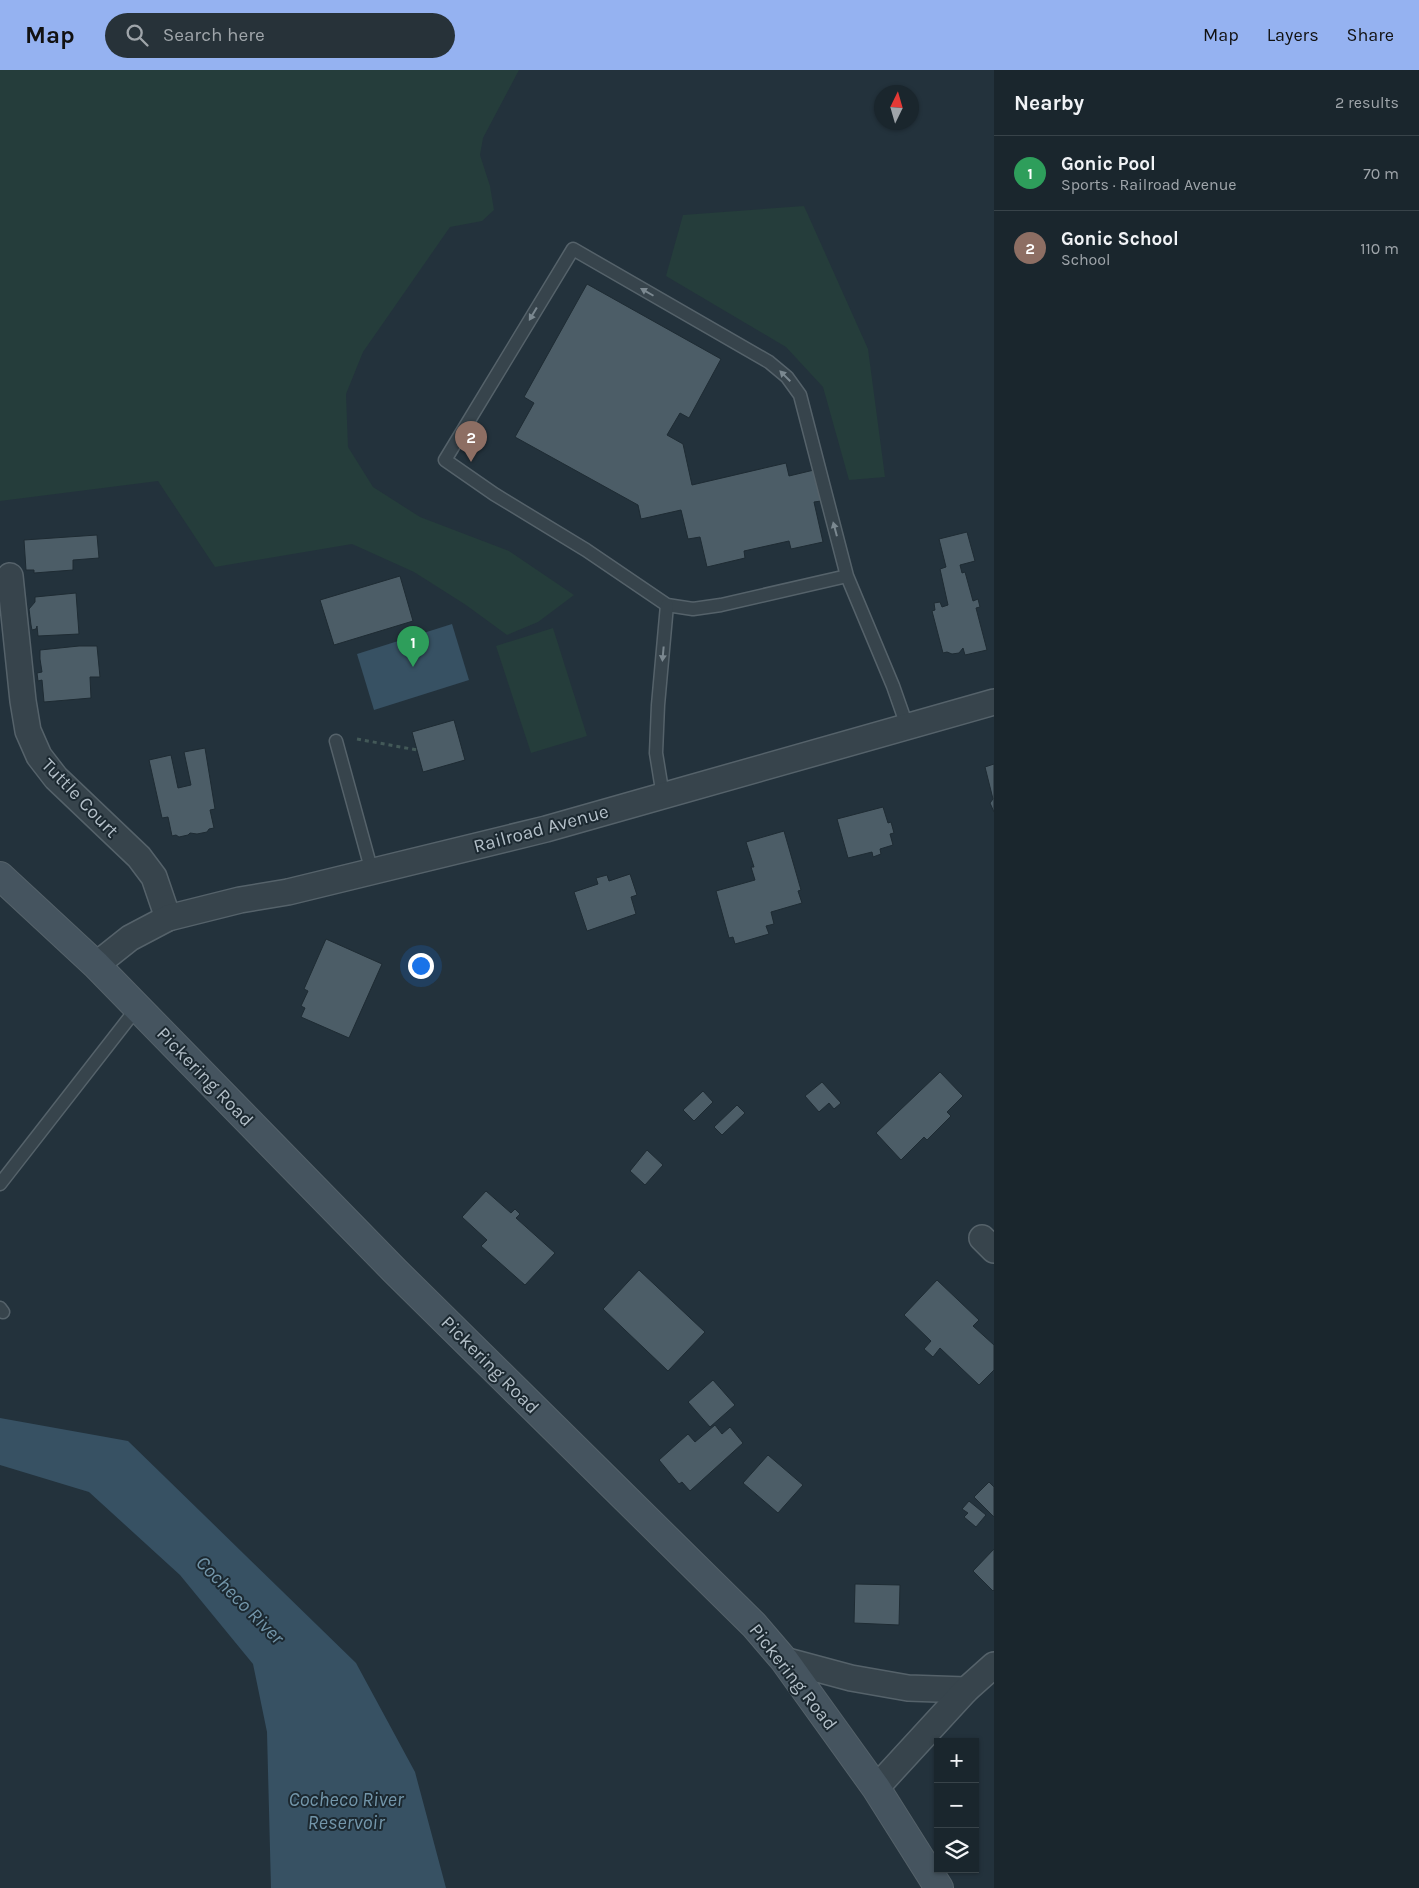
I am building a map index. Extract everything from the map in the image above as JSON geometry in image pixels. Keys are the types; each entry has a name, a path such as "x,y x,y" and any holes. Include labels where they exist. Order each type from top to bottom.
{"main road":[{"name":"Pickering Road","path":"0,876 96,965 395,1271 754,1625 784,1660 876,1788 933,1885"}],"street":[{"name":"Tuttle Court","path":"10,576 23,701 28,731 39,756 56,778 138,857 154,877 168,918"},
{"name":"Railroad Avenue","path":"96,965 130,938 168,918 240,900 288,892 546,829 994,702"},
{"path":"784,1660 851,1678 908,1688 966,1690"},
{"path":"876,1788 966,1690 994,1665"}],"lane":[{"path":"847,576 721,605 693,609 667,605 586,550 494,494 445,460 573,249 769,362 787,377 800,395 847,576 893,686 907,726"},
{"path":"663,796 656,753 667,605"},
{"path":"336,741 372,872"},
{"path":"0,1184 137,1008"}],"path":[{"path":"356,739 417,750"}],"green space":[{"path":"0,70 519,70 483,138 480,155 490,186 494,210 482,221 450,227 363,352 346,394 348,447 373,487 420,517 509,551 574,595 538,622 507,635 466,605 414,572 352,544 215,567 158,481 0,501"},
{"path":"804,206 868,349 885,477 849,480 823,387 786,347 666,276 683,215"},
{"path":"553,628 587,736 531,753 496,646"}],"water":[{"path":"452,624 469,680 374,710 357,654"},
{"name":"Cocheco River Reservoir","path":"0,1418 128,1441 356,1663 415,1772 446,1888 271,1888 267,1732 253,1664 180,1575 89,1492 0,1465"}],"building":[{"path":"587,284 721,359 689,418 680,413 667,435 683,444 692,485 786,463 789,476 814,470 821,501 814,502 823,542 791,549 789,541 744,551 745,558 707,567 700,537 688,539 681,510 641,519 638,505 515,437 534,403 524,397"},
{"path":"967,532 975,561 960,565 962,573 965,572 973,601 978,599 980,607 976,608 987,650 965,655 963,648 959,653 943,653 932,611 935,610 934,603 940,602 942,607 948,605 940,569 946,567 939,539"},
{"path":"97,535 99,558 73,560 73,570 34,573 34,570 26,570 24,540"},
{"path":"400,576 413,621 334,645 320,600"},
{"path":"76,593 79,634 38,636 37,626 36,629 32,630 29,609 35,602 35,597"},
{"path":"97,646 100,677 90,677 91,698 44,702 42,680 38,681 37,673 42,672 40,650"},
{"path":"454,720 465,760 423,772 412,732"},
{"path":"205,748 215,809 210,810 214,828 197,834 190,833 179,837 176,835 172,836 168,817 162,818 149,760 171,755 178,788 191,785 184,752"},
{"path":"994,764 994,812 990,803 993,799 985,767"},
{"path":"883,807 888,823 891,822 894,833 890,834 893,845 880,849 881,854 873,857 872,852 848,858 837,819"},
{"path":"784,831 801,890 798,891 802,903 771,912 774,924 766,926 769,934 735,944 733,937 729,938 716,891 755,880 751,867 754,867 746,842"},
{"path":"630,874 637,895 631,897 636,914 587,931 574,892 598,884 596,878 607,875 609,881"},
{"path":"326,939 382,964 349,1038 301,1017 305,1008 301,1006 308,991 304,989"},
{"path":"940,1072 963,1096 947,1112 951,1116 927,1140 924,1137 901,1160 876,1133"},
{"path":"822,1082 841,1103 834,1109 829,1103 819,1112 805,1096"},
{"path":"703,1091 713,1102 694,1121 683,1110"},
{"path":"737,1105 745,1113 722,1135 714,1127"},
{"path":"647,1150 663,1165 645,1185 630,1171"},
{"path":"486,1191 511,1213 515,1209 520,1214 516,1218 555,1253 525,1285 481,1246 487,1240 462,1217"},
{"path":"639,1270 705,1332 668,1371 603,1309"},
{"path":"937,1280 979,1320 973,1326 994,1345 994,1370 979,1385 940,1348 933,1357 924,1349 931,1341 904,1315"},
{"path":"713,1380 735,1405 710,1427 688,1402"},
{"path":"715,1425 722,1434 730,1427 743,1443 690,1491 682,1482 679,1484 659,1460 688,1434 695,1442"},
{"path":"768,1455 803,1485 778,1513 743,1483"},
{"path":"989,1482 994,1487 994,1517 974,1497"},
{"path":"969,1501 986,1515 976,1527 964,1517 968,1513 962,1509"},
{"path":"994,1549 994,1590 993,1591 973,1571"},
{"path":"855,1584 900,1585 899,1625 854,1623"}],"place":[{"name":"Gonic School","path":"471,462"},
{"name":"Gonic Pool","path":"413,667"}],"water label":[{"name":"Cocheco River","path":"240,1600"}]}
